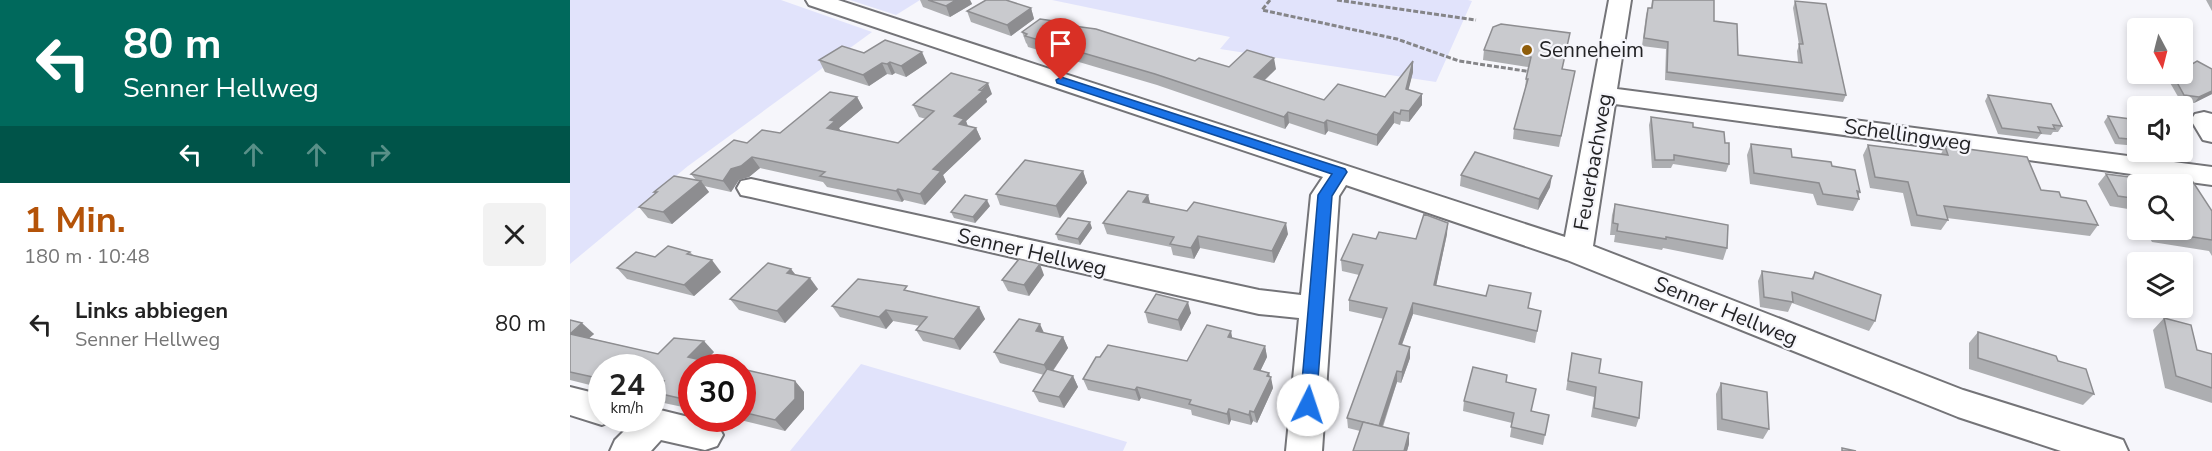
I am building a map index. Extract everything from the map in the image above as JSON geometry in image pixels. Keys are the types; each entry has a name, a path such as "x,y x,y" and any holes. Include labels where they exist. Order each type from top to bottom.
{"street":[{"name":"Senner Hellweg","path":"817,0 1577,252 1958,403 2110,451"},
{"name":"Feuerbachweg","path":"1577,252 1620,0"},
{"name":"Schellingweg","path":"1605,94 2212,176"},
{"path":"2212,122 2204,120 2212,134"},
{"path":"1304,451 1325,195 1340,172"},
{"name":"Senner Hellweg","path":"751,188 1259,302 1315,308"},
{"path":"570,401 588,406"},
{"path":"666,426 705,435"},
{"path":"628,451 638,432"}],"path":[{"path":"1270,0 1262,10 1397,39 1460,61 1541,73"},
{"path":"1337,0 1476,20"}],"shaded area":[{"path":"570,0 781,0 872,32 688,166 570,264"},
{"path":"850,0 920,0 896,15"},
{"path":"1052,0 1472,1 1436,82 1220,49 1230,37"},
{"path":"861,364 1127,442 1123,451 790,451"}],"building":[{"path":"928,0 956,0 946,6"},
{"path":"986,0 1006,0 1031,8 1007,25 967,11"},
{"path":"1653,0 1714,0 1714,21 1737,24 1738,55 1802,63 1799,44 1803,44 1795,1 1826,4 1846,95 1667,72 1668,42 1644,38 1648,8 1652,8"},
{"path":"1040,19 1096,29 1195,61 1199,58 1229,67 1247,50 1274,58 1254,77 1324,100 1338,84 1385,97 1413,61 1406,89 1422,94 1409,111 1401,110 1400,114 1394,112 1377,135 1327,120 1324,123 1288,112 1284,117 1155,74 1025,36 1027,34 1022,32"},
{"path":"1501,24 1570,33 1562,69 1575,71 1561,136 1514,129 1528,79 1526,79 1531,57 1484,50 1493,27"},
{"path":"885,40 922,52 901,66 890,62 882,63 863,75 819,60 842,46 864,53"},
{"path":"2197,61 2212,69 2212,91 2199,97 2184,95 2178,84 2193,84 2193,63"},
{"path":"951,73 988,83 979,90 983,91 954,116 964,119 959,124 976,128 933,169 941,171 920,194 820,176 825,172 752,157 741,166 731,169 723,181 691,174 734,140 747,143 762,130 780,133 830,92 857,97 830,120 835,121 827,128 898,143 934,111 913,105"},
{"path":"1988,95 2051,104 2062,126 2053,125 2055,129 2038,127 2041,133 2002,128"},
{"path":"2108,116 2127,119 2127,139 2119,138"},
{"path":"1651,117 1693,123 1693,127 1724,132 1725,143 1729,143 1729,164 1674,155 1674,160 1655,160"},
{"path":"1751,144 1791,149 1792,157 1831,162 1832,166 1855,170 1860,192 1857,191 1859,199 1823,194 1819,183 1754,173"},
{"path":"1868,145 1948,155 1945,146 2027,157 2041,190 2059,192 2061,197 2086,201 2098,225 1944,206 1948,220 1917,215 1908,182 1875,177"},
{"path":"1475,152 1552,176 1539,199 1461,175"},
{"path":"1025,160 1083,171 1056,206 996,194"},
{"path":"2106,174 2127,177 2127,197 2118,196"},
{"path":"674,176 701,181 663,212 639,207 657,192 654,192"},
{"path":"2193,182 2212,211 2212,240 2193,237"},
{"path":"1128,191 1148,195 1143,202 1187,211 1194,202 1286,223 1272,251 1198,236 1191,248 1170,244 1174,237 1103,223"},
{"path":"965,195 987,200 973,217 951,212"},
{"path":"1615,204 1728,225 1727,248 1617,231 1618,224 1613,223"},
{"path":"1424,214 1448,223 1434,285 1486,296 1489,285 1531,293 1528,308 1541,311 1537,331 1413,303 1399,344 1410,347 1402,372 1397,371 1379,426 1347,418 1387,308 1349,300 1363,265 1341,260 1353,234 1376,239 1379,232 1416,239"},
{"path":"1068,218 1090,222 1078,239 1056,234"},
{"path":"668,246 690,252 687,254 712,260 684,285 617,268 636,252 655,257"},
{"path":"1019,259 1040,264 1024,285 1002,280"},
{"path":"768,263 791,269 787,273 810,278 777,311 730,299"},
{"path":"1762,271 1813,279 1815,272 1881,295 1875,321 1792,292 1793,302 1764,297"},
{"path":"858,279 907,286 904,290 979,307 954,339 916,330 927,317 886,310 879,317 832,306"},
{"path":"1156,294 1188,302 1178,320 1145,312"},
{"path":"2164,318 2191,325 2197,350 2212,354 2212,388 2176,376"},
{"path":"1019,319 1040,324 1036,331 1063,337 1044,365 994,352"},
{"path":"570,320 582,323 570,334"},
{"path":"1207,325 1231,331 1228,337 1265,346 1254,369 1269,373 1267,376 1271,377 1254,412 1250,411 1249,415 1229,409 1227,414 1189,404 1191,400 1137,387 1135,390 1083,379 1096,357 1100,357 1108,345 1187,361"},
{"path":"1978,332 2056,356 2058,361 2086,369 2094,394 1978,358"},
{"path":"570,334 658,354 588,354 588,376 570,372"},
{"path":"674,338 704,341 691,354 678,354 678,398 666,395 666,354 658,354"},
{"path":"1572,353 1601,359 1599,373 1642,382 1639,418 1594,408 1596,387 1568,381"},
{"path":"1473,367 1507,375 1506,382 1536,389 1531,411 1549,415 1545,435 1511,427 1514,413 1464,401"},
{"path":"1047,369 1073,376 1059,397 1033,391"},
{"path":"756,372 795,381 795,399 775,420 756,415"},
{"path":"1721,383 1767,392 1769,429 1722,419"},
{"path":"1363,422 1409,433 1404,451 1353,451"}],"place":[{"name":"Senneheim","path":"1527,50"}],"route":[{"path":"1061,80 1340,172 1325,195 1308,405"}]}
